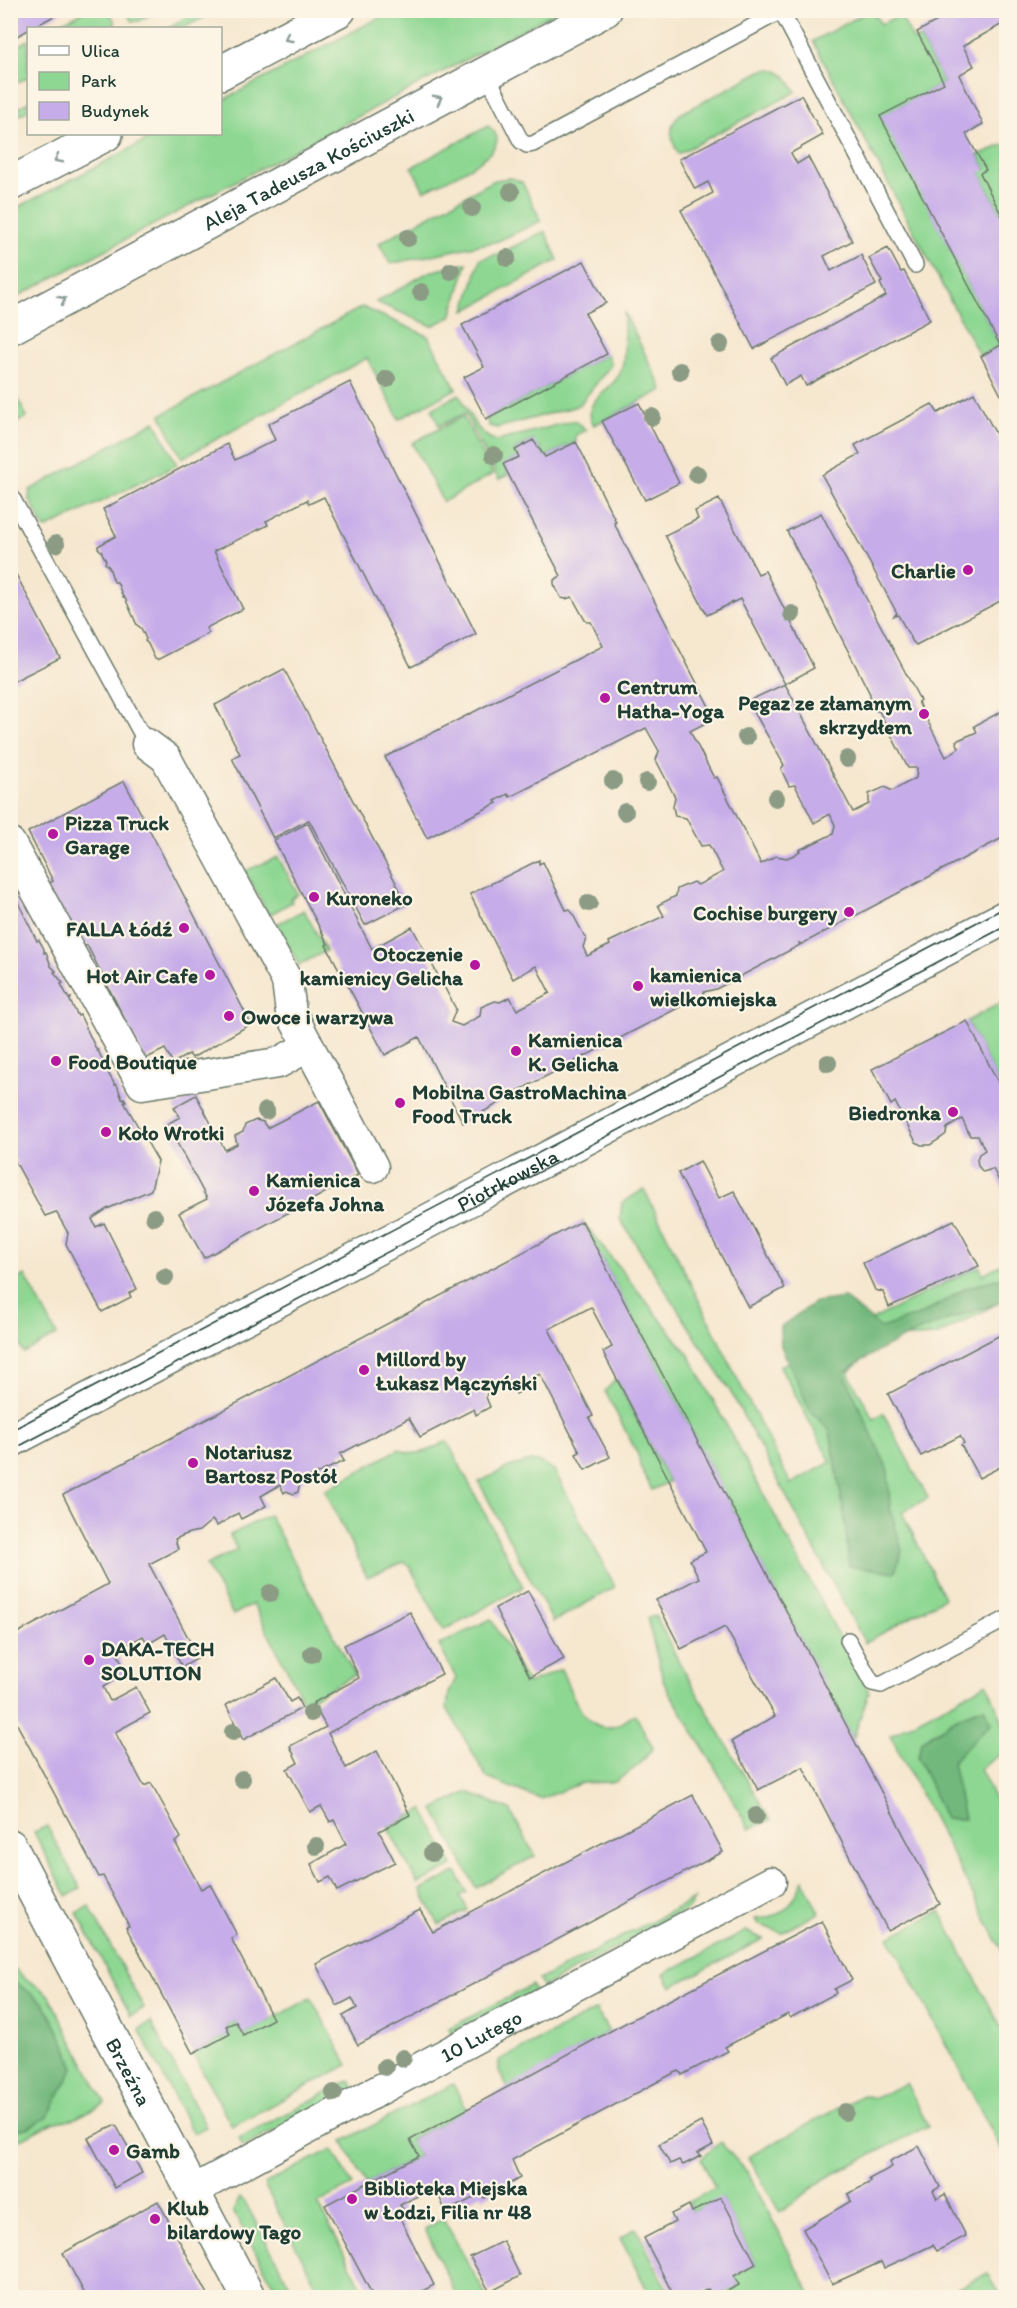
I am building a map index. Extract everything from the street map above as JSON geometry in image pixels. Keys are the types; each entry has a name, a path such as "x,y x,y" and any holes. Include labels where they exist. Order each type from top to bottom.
{"street":[{"path":"222,72 339,10"},
{"name":"Aleja Tadeusza Kościuszki","path":"10,328 605,10"},
{"path":"10,184 104,135"},
{"path":"147,744 166,758 276,962 286,981 291,1013 373,1167"},
{"path":"10,843 142,1084 278,1063 309,1046"},
{"name":"Piotrkowska","path":"10,1442 1006,916"},
{"name":"Brzeźna","path":"10,1846 249,2298"},
{"name":"10 Lutego","path":"192,2191 771,1881"}],"lane":[{"path":"486,73 521,141 527,145 532,144 782,11 915,265"},
{"path":"10,494 147,744"},
{"path":"848,1640 872,1683 881,1685 1006,1619"}],"green space":[{"path":"199,10 217,11 185,27 171,27"},
{"path":"871,10 881,24 900,15 914,41 920,38 944,83 881,116 999,343 1006,339 1006,342 981,356 813,41"},
{"path":"85,11 109,11 115,22 115,27 53,27"},
{"path":"125,11 157,11 139,21 132,21"},
{"path":"392,11 558,11 11,300 11,211 156,135 222,135 222,100"},
{"path":"27,41 27,78 11,86 11,50"},
{"path":"771,69 783,74 796,92 678,154 672,128 680,114 761,71"},
{"path":"27,103 27,111 11,120 11,112"},
{"path":"488,126 496,135 495,145 488,155 461,173 424,191 412,167"},
{"path":"1003,145 1006,146 1006,224 980,173 986,169 978,155"},
{"path":"511,178 522,182 541,221 498,241 390,264 379,243 495,180"},
{"path":"545,231 558,260 465,311 480,259 501,253"},
{"path":"467,263 451,317 432,326 376,302 429,272"},
{"path":"362,307 428,336 456,389 399,419 367,358 182,458 161,415"},
{"path":"624,312 663,390 594,425 590,416 591,408 600,395 613,383 622,368"},
{"path":"607,354 611,365 580,404 497,428 489,426 486,419"},
{"path":"11,385 27,417 10,426"},
{"path":"459,394 478,428 497,441 572,421 576,421 586,430 576,435 576,442 545,457 533,440 515,450 519,457 504,464 508,475 499,480 465,413 439,426 432,409"},
{"path":"463,416 493,474 443,502 412,443"},
{"path":"155,421 177,465 45,529 29,498 30,490"},
{"path":"278,857 298,894 290,899 292,902 269,915 245,871"},
{"path":"304,910 326,951 299,965 277,924"},
{"path":"1006,1000 1006,1098 967,1021"},
{"path":"644,1189 791,1484 831,1462 780,1366 979,1266 983,1274 1006,1262 1006,1299 936,1336 894,1338 877,1345 848,1373 874,1419 883,1413 928,1498 902,1512 944,1598 865,1643 730,1391 620,1219 622,1203"},
{"path":"582,1221 689,1355 869,1692 853,1739"},
{"path":"25,1275 57,1335 24,1353 11,1329 10,1282"},
{"path":"1006,1276 1006,1301 922,1330 882,1349 844,1373 888,1470 890,1507 902,1551 895,1572 849,1566 845,1520 830,1431 810,1410 781,1346 780,1327 815,1302 844,1298 881,1328 924,1313 966,1288"},
{"path":"616,1379 669,1482 652,1490 640,1466 639,1457 605,1391"},
{"path":"447,1441 523,1587 444,1630 410,1567 404,1562 367,1577 325,1490 399,1449 418,1453"},
{"path":"531,1461 543,1463 554,1470 615,1587 553,1622 479,1482 509,1467"},
{"path":"269,1515 355,1675 304,1702 253,1604 233,1615 206,1565 237,1550 230,1535"},
{"path":"656,1616 678,1660 770,1820 749,1829 664,1683 647,1618"},
{"path":"491,1619 528,1684 561,1669 580,1709 594,1724 604,1727 615,1726 635,1714 653,1748 640,1764 615,1782 582,1783 540,1799 487,1778 447,1708 449,1693 456,1678 439,1645"},
{"path":"987,1683 1006,1730 1006,1750 980,1769 1006,1822 1006,1958 890,1735"},
{"path":"984,1707 991,1723 952,1762 964,1819 945,1819 918,1758 921,1741 960,1716"},
{"path":"468,1792 510,1810 535,1856 476,1888 434,1809"},
{"path":"423,1809 453,1866 418,1884 388,1828"},
{"path":"47,1826 81,1889 67,1896 34,1832"},
{"path":"456,1872 467,1892 460,1896 468,1910 439,1925 421,1890"},
{"path":"803,1880 819,1913 781,1933 758,1924 755,1919 781,1913 795,1897"},
{"path":"694,1899 688,1909 543,1987 539,1980"},
{"path":"89,1906 144,2008 131,2016 77,1913"},
{"path":"940,1911 1006,2037 1006,2158 889,1937"},
{"path":"746,1931 763,1939 671,1987 664,1974"},
{"path":"10,1961 20,1974 49,1996 105,2103 76,2118 52,2123 11,2144"},
{"path":"10,1978 44,2003 64,2041 74,2068 47,2118 27,2128 11,2131"},
{"path":"532,1985 535,1991 452,2035 449,2028"},
{"path":"311,1998 348,2065 232,2126 193,2054 230,2034 226,2026 236,2022 243,2035"},
{"path":"596,2010 609,2032 508,2088 499,2072 499,2061"},
{"path":"151,2022 206,2127 193,2134 139,2029"},
{"path":"350,2080 354,2089 243,2147 239,2138"},
{"path":"906,2083 928,2126 826,2178 780,2213 748,2157 862,2095 875,2098"},
{"path":"453,2084 467,2110 410,2139 419,2156 366,2184 343,2141"},
{"path":"720,2142 748,2173 812,2297 714,2297 739,2285 734,2276 756,2264 721,2198 692,2212 688,2202 715,2188 701,2159"},
{"path":"332,2149 353,2185 318,2203 367,2297 322,2297 264,2184"},
{"path":"240,2198 245,2202 296,2297 280,2297 233,2211"},
{"path":"443,2218 487,2297 457,2297 425,2229"},
{"path":"636,2228 671,2297 651,2297 620,2238"},
{"path":"988,2273 1001,2297 942,2296"}],"building":[{"path":"10,10 65,10 34,27 27,27 27,31 10,40"},
{"path":"957,10 1006,10 1006,22 963,46 974,66 959,75 983,124 966,134 986,170 980,173 1006,224 1006,339 999,343 880,116 944,83 917,32"},
{"path":"801,95 823,135 791,153 797,164 808,157 852,241 824,256 831,271 861,255 876,285 754,349 681,210 713,193 708,182 695,189 679,159"},
{"path":"888,248 901,272 904,271 930,320 806,386 801,376 785,385 771,358 886,296 880,283 882,282 869,258"},
{"path":"584,261 606,303 585,313 607,354 486,419 464,377 484,367 462,325"},
{"path":"1006,342 1006,405 981,356"},
{"path":"350,382 476,634 411,667 324,497 309,504 307,500 266,521 268,525 214,551 243,609 206,628 209,633 155,659 98,548 116,536 103,509 227,444 235,460 275,440 268,424"},
{"path":"974,393 1006,453 1006,598 916,645 898,615 894,616 897,613 822,475 860,454 855,445 932,404 938,413"},
{"path":"639,403 679,483 645,500 602,421"},
{"path":"533,440 545,457 576,442 616,522 614,523 715,718 690,731 714,778 717,777 761,864 776,856 787,858 794,855 799,850 833,834 835,825 830,814 814,823 795,785 789,786 781,769 784,765 748,701 785,684 853,812 869,804 869,794 885,787 892,791 916,778 917,768 908,768 879,711 876,711 870,694 787,531 821,513 920,700 918,702 946,757 959,748 956,741 977,732 974,726 1004,710 1006,715 1006,836 802,944 799,943 800,945 716,989 704,992 703,995 502,1099 503,1101 463,1123 419,1037 385,1055 326,945 328,944 274,840 308,823 372,949 412,927 456,1009 451,1022 462,1026 480,1016 481,1007 495,1001 500,1002 510,997 517,1010 550,993 536,966 513,979 470,894 539,860 539,864 543,862 566,910 570,909 586,939 583,947 587,956 610,945 609,942 664,916 658,905 676,896 677,889 693,882 698,885 723,872 709,845 701,846 686,818 675,816 673,807 675,797 656,760 659,751 646,728 510,797 508,794 495,801 497,803 427,838 385,757 603,646 591,622 585,620 572,597 561,598 554,580 561,576 503,464 519,457 515,450"},
{"path":"719,499 758,574 765,571 814,668 785,684 740,599 707,615 665,535 698,519 695,511"},
{"path":"10,563 60,658 10,683"},
{"path":"284,669 407,904 365,925 309,820 273,838 232,758 240,754 215,705"},
{"path":"124,781 251,1024 192,1058 189,1054 173,1063 165,1049 145,1059 87,945 78,950 45,886 53,881 28,832"},
{"name":"Food Boutique","path":"13,892 37,941 39,940 44,953 46,952 51,966 56,971 54,972 63,983 61,984 69,999 71,998 70,1001 78,1016 80,1015 109,1070 107,1071 117,1085 122,1099 126,1101 124,1102 158,1161 151,1190 107,1209 92,1219 96,1227 104,1223 137,1289 129,1293 131,1297 102,1312 66,1244 68,1233 56,1212 45,1216 10,1152 10,893"},
{"name":"Biedronka","path":"967,1021 1006,1098 1006,1195 993,1169 983,1172 978,1166 979,1154 985,1150 978,1136 970,1136 962,1119 947,1128 946,1134 930,1145 921,1145 916,1142 895,1102 891,1105 872,1069"},
{"path":"196,1095 225,1150 237,1144 235,1136 243,1132 245,1125 256,1120 263,1122 267,1128 319,1101 358,1175 204,1258 179,1213 207,1199 167,1124 180,1117 174,1107"},
{"path":"700,1161 719,1198 734,1191 785,1288 748,1307 678,1173"},
{"path":"954,1220 979,1266 889,1307 883,1292 875,1290 863,1263"},
{"path":"582,1221 940,1904 888,1931 803,1767 758,1790 732,1741 775,1716 725,1627 681,1649 656,1600 699,1578 690,1560 706,1552 603,1352 612,1347 591,1307 549,1329 593,1416 589,1418 610,1457 585,1470 576,1454 580,1452 540,1374 526,1381 529,1387 516,1394 510,1385 503,1382 488,1388 486,1397 490,1407 476,1415 474,1409 420,1437 409,1418 340,1454 344,1461 300,1482 298,1492 294,1494 286,1491 284,1493 280,1485 261,1496 266,1506 241,1519 238,1513 217,1526 212,1520 199,1531 175,1539 178,1549 149,1564 199,1658 182,1667 165,1634 148,1644 143,1636 116,1651 127,1673 121,1680 119,1677 103,1687 110,1701 136,1687 150,1713 115,1732 144,1786 151,1783 165,1808 181,1838 175,1842 201,1889 210,1884 237,1935 231,1938 273,2019 243,2035 236,2022 226,2026 230,2034 193,2054 126,1927 129,1926 103,1876 99,1877 10,1711 10,1637 108,1584 63,1495"},
{"path":"1006,1332 1006,1464 979,1478 961,1445 964,1443 960,1436 921,1456 888,1394"},
{"path":"528,1591 564,1659 530,1677 495,1608"},
{"path":"410,1612 442,1674 328,1733 346,1768 377,1751 410,1815 379,1831 395,1862 337,1891 330,1877 320,1882 311,1864 346,1844 334,1820 330,1822 321,1806 310,1812 287,1769 298,1763 290,1746 326,1727 313,1703 359,1678 344,1645"},
{"path":"276,1678 290,1702 297,1698 302,1708 243,1740 226,1705"},
{"path":"693,1795 723,1852 358,2045 343,2016 357,2008 352,1998 337,2006 316,1964 420,1910 433,1932"},
{"path":"822,1921 852,1980 834,1989 836,1993 790,2018 788,2014 725,2047 728,2051 682,2075 679,2071 670,2075 512,2160 520,2178 484,2198 481,2194 446,2212 435,2187 400,2205 404,2211 398,2214 434,2285 409,2298 374,2298 325,2205 419,2156 410,2140 629,2021"},
{"path":"701,2122 713,2145 698,2153 701,2156 683,2165 679,2160 670,2164 659,2144"},
{"path":"116,2125 142,2173 115,2188 88,2138"},
{"path":"919,2146 940,2187 933,2191 937,2199 945,2194 966,2236 937,2251 933,2245 884,2268 881,2262 832,2284 803,2229 851,2201 848,2194 871,2182 869,2179 892,2167 890,2161"},
{"path":"721,2197 756,2264 734,2276 739,2285 714,2298 708,2289 691,2298 675,2298 644,2238 675,2222 671,2214 689,2205 692,2212"},
{"path":"158,2201 210,2298 87,2298 63,2253"},
{"path":"503,2241 520,2276 490,2292 470,2257"}],"tram line":[{"path":"10,1431 1006,907"},
{"path":"10,1451 1006,926"}],"place":[{"name":"Charlie","path":"968,570"},
{"name":"Centrum Hatha-Yoga","path":"605,698"},
{"name":"Pegaz ze złamanym skrzydłem","path":"924,714"},
{"name":"Pizza Truck Garage","path":"53,834"},
{"name":"Kuroneko","path":"314,897"},
{"name":"Cochise burgery","path":"849,912"},
{"name":"FALLA Łódź","path":"184,928"},
{"name":"Otoczenie kamienicy Gelicha","path":"475,965"},
{"name":"Hot Air Cafe","path":"210,975"},
{"name":"kamienica wielkomiejska","path":"638,986"},
{"name":"Owoce i warzywa","path":"229,1016"},
{"name":"Kamienica K. Gelicha","path":"516,1051"},
{"name":"Food Boutique","path":"56,1061"},
{"name":"Mobilna GastroMachina Food Truck","path":"400,1103"},
{"name":"Biedronka","path":"953,1112"},
{"name":"Koło Wrotki","path":"106,1132"},
{"name":"Kamienica Józefa Johna","path":"254,1191"},
{"name":"Millord by Łukasz Mączyński","path":"364,1370"},
{"name":"Notariusz Bartosz Postół","path":"193,1463"},
{"name":"DAKA-TECH SOLUTION","path":"89,1660"},
{"name":"Gamb","path":"114,2150"},
{"name":"Biblioteka Miejska w Łodzi, Filia nr 48","path":"352,2199"},
{"name":"Klub bilardowy Tago","path":"155,2219"}]}
